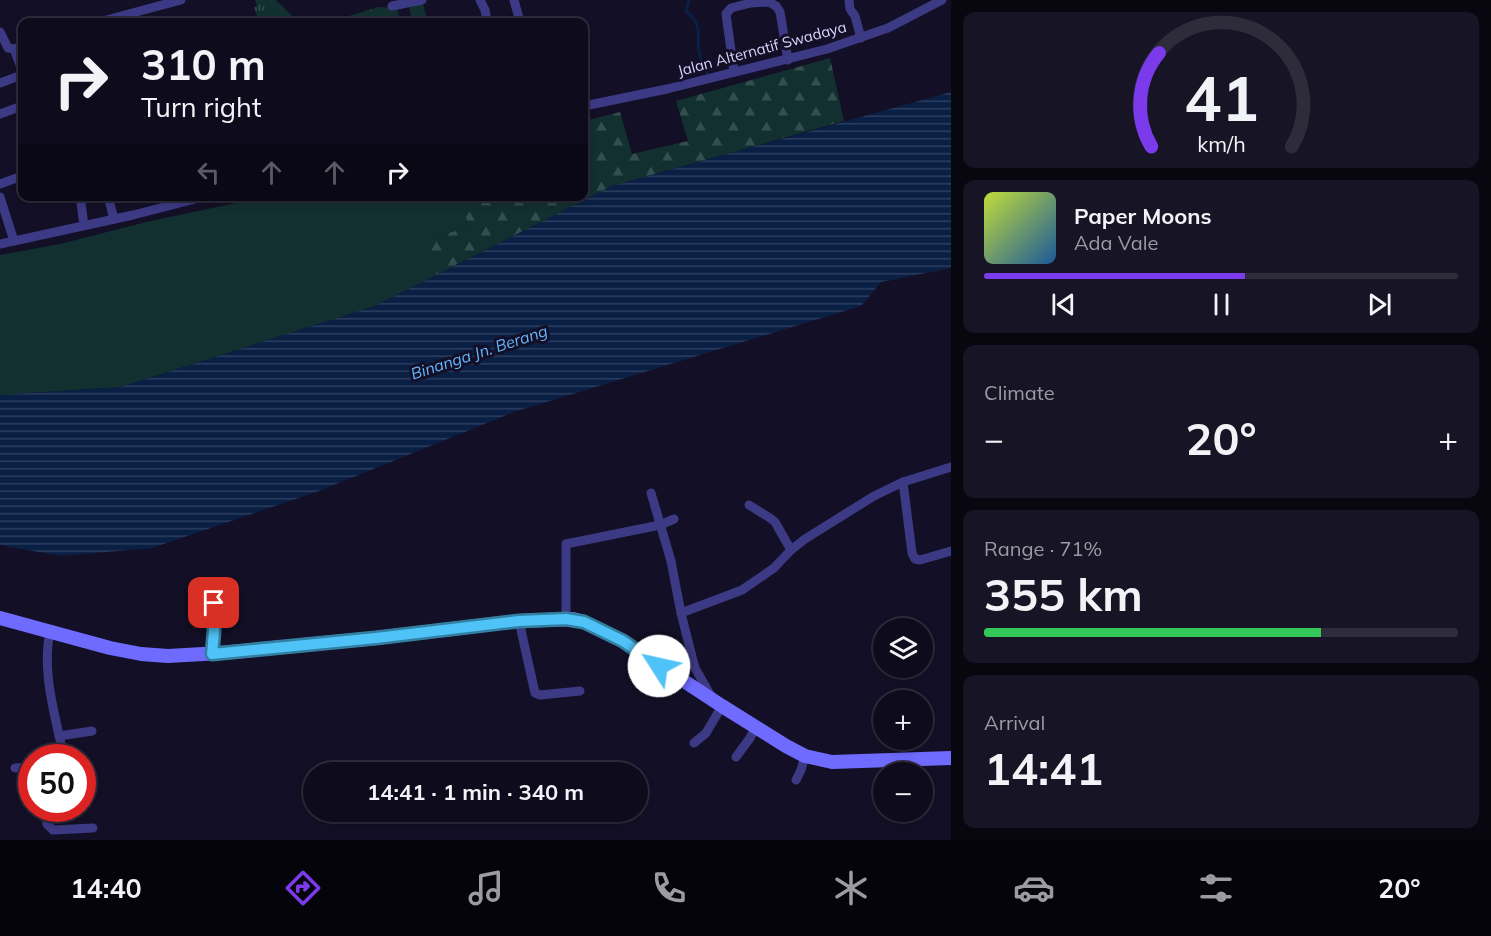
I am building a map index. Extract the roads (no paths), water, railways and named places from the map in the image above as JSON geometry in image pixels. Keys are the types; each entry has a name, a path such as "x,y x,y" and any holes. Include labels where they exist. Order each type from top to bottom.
{"main road":[{"path":"0,618 49,634 110,648 168,656 212,654 376,638 519,621 566,619 584,622 623,641 719,705 753,732 804,757 832,762 951,758"}],"street":[{"path":"111,18 151,4 181,0"},
{"path":"392,6 422,0"},
{"path":"480,0 486,18"},
{"path":"514,0 519,18"},
{"path":"849,0 861,38"},
{"name":"Jalan Alternatif Swadaya","path":"588,105 788,60 861,38 897,24 939,1"},
{"path":"734,72 726,14 731,8 751,3 769,2 780,12 788,60"},
{"path":"0,32 8,48 18,48"},
{"path":"0,83 18,75"},
{"path":"0,114 18,107"},
{"path":"0,184 18,177"},
{"path":"0,197 14,241"},
{"path":"81,201 84,225"},
{"path":"109,201 114,219"},
{"path":"0,244 114,219 182,201"},
{"path":"681,613 742,590 774,568 805,539 874,496 903,482 951,467"},
{"path":"903,482 912,553 915,559 920,560 951,551"},
{"path":"651,493 671,561 695,668 719,705 715,719 706,733 694,743"},
{"path":"749,505 775,522 791,550"},
{"path":"566,619 566,544 660,525 674,519"},
{"path":"212,654 214,603"},
{"path":"519,621 535,693 580,691"},
{"path":"49,634 46,648 49,676 61,744"},
{"path":"659,666 677,666 691,653"},
{"path":"59,736 92,730"},
{"path":"736,757 753,732"},
{"path":"796,780 804,757"},
{"path":"47,822 53,830 93,828"}],"water":[{"name":"Binanga Jn. Berang","path":"951,92 951,268 881,282 861,306 517,411 319,491 152,548 61,556 0,545 0,395 121,387 375,306 582,201 588,201 588,198 612,186"}],"waterway":[{"path":"689,0 686,11 698,27 698,49 708,75"}]}
